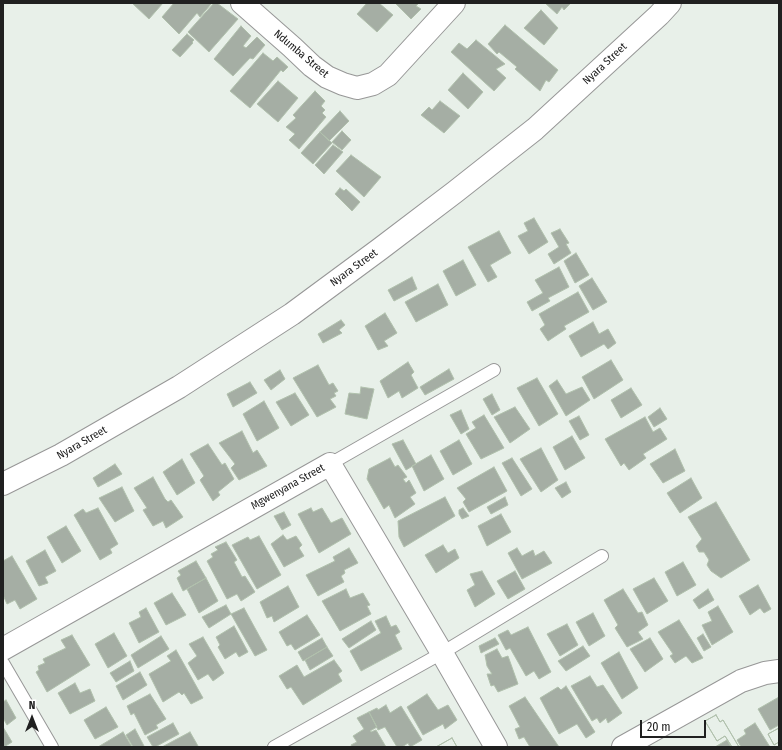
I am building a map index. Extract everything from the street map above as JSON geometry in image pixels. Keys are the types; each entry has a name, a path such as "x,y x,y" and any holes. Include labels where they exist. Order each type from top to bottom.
{"street":[{"name":"Ndumba Street","path":"242,3 312,66 327,77 357,88 373,84 388,75 454,3"},
{"name":"Nyara Street","path":"3,484 61,455 179,387 292,314 436,206 535,129 659,15 670,3"},
{"name":"Mgwenyana Street","path":"3,649 330,464 496,747"},
{"path":"623,747 741,680 765,673 779,671"}],"lane":[{"path":"330,464 494,370"},
{"path":"274,747 442,653 602,556"},
{"path":"3,663 52,747"}],"building":[{"path":"132,3 163,3 149,19"},
{"path":"174,3 212,3 200,17 197,13 179,34 162,17"},
{"path":"214,3 217,3 238,19 209,52 188,32"},
{"path":"367,3 379,3 393,15 377,32 357,14"},
{"path":"395,3 419,3 416,6 421,9 411,19"},
{"path":"545,3 571,3 564,10 562,7 557,14"},
{"path":"541,10 558,28 544,45 524,28"},
{"path":"505,25 558,70 549,82 546,80 540,91 515,69 517,67 499,52 497,54 488,44"},
{"path":"241,26 251,36 243,46 246,48 257,37 265,45 253,59 250,58 233,76 214,59"},
{"path":"187,34 194,40 180,57 172,50"},
{"path":"476,40 505,64 496,69 506,78 494,91 451,52 459,43 467,49"},
{"path":"263,53 273,61 277,57 288,67 283,72 281,70 250,108 230,91"},
{"path":"463,73 483,92 468,109 448,90"},
{"path":"278,81 298,98 278,122 257,104"},
{"path":"315,91 325,101 321,106 325,110 322,113 326,117 299,149 289,140 295,134 286,127 296,118 293,115"},
{"path":"440,101 460,116 444,133 421,115 429,107 432,110"},
{"path":"340,111 349,121 329,141 320,132"},
{"path":"342,131 351,140 342,150 332,142"},
{"path":"320,132 332,143 313,164 301,153"},
{"path":"333,145 343,152 324,174 315,165"},
{"path":"351,155 381,177 364,197 336,171"},
{"path":"340,188 344,191 346,189 360,202 352,211 335,194"},
{"path":"534,218 548,242 529,254 518,236 528,231 524,223"},
{"path":"560,229 569,243 566,244 571,253 554,264 548,254 559,247 551,233"},
{"path":"499,231 511,253 490,265 497,277 488,282 468,247"},
{"path":"576,253 589,275 575,283 564,261"},
{"path":"463,260 476,285 456,296 443,271"},
{"path":"559,267 569,287 548,298 550,301 532,311 527,302 543,293 535,280"},
{"path":"412,277 417,289 394,301 388,290"},
{"path":"592,278 607,302 593,310 579,286"},
{"path":"438,284 448,305 416,322 405,302"},
{"path":"578,292 589,312 564,326 566,329 548,341 540,329 545,325 539,314"},
{"path":"385,313 397,333 384,341 388,346 378,350 365,326"},
{"path":"341,320 345,325 339,330 342,333 323,343 318,334"},
{"path":"593,322 599,334 608,329 616,343 608,349 604,344 581,357 569,336"},
{"path":"611,360 623,380 594,399 582,377"},
{"path":"408,362 414,372 411,375 418,388 402,398 399,391 388,398 380,381"},
{"path":"318,365 329,385 333,383 338,391 334,393 336,396 330,399 336,407 317,417 293,378"},
{"path":"449,369 454,379 425,395 420,387"},
{"path":"280,370 285,379 271,390 264,380"},
{"path":"537,378 558,414 539,426 517,388"},
{"path":"557,380 566,394 582,387 590,400 566,416 549,386"},
{"path":"250,382 257,393 233,407 227,394"},
{"path":"361,387 374,389 367,419 345,414 349,393 360,394"},
{"path":"631,388 642,405 621,418 611,400"},
{"path":"295,393 309,415 291,426 276,402"},
{"path":"492,394 500,410 492,415 483,399"},
{"path":"264,401 279,428 257,441 243,414"},
{"path":"515,407 530,429 510,443 494,417"},
{"path":"660,408 667,419 654,427 648,417"},
{"path":"461,410 469,429 461,434 450,415"},
{"path":"484,415 504,448 481,459 466,434 476,428 472,422"},
{"path":"579,416 589,435 580,440 569,421"},
{"path":"645,417 653,432 660,428 667,439 643,454 646,458 629,470 624,463 621,466 605,439"},
{"path":"242,431 253,453 257,450 267,466 239,480 231,468 235,464 219,443"},
{"path":"572,436 585,458 565,470 553,447"},
{"path":"403,440 416,464 406,470 392,444"},
{"path":"459,440 472,464 453,475 440,451"},
{"path":"208,444 222,465 225,463 234,479 218,492 220,495 213,501 200,480 204,476 190,454"},
{"path":"541,448 558,480 541,492 520,459"},
{"path":"675,449 685,471 663,483 650,464"},
{"path":"431,455 444,479 424,491 412,466"},
{"path":"390,458 395,467 398,465 407,477 403,479 406,483 409,480 416,493 410,497 415,504 395,518 389,505 384,509 367,479 369,469"},
{"path":"512,458 532,489 521,496 502,463"},
{"path":"182,459 195,483 177,495 163,472"},
{"path":"115,464 122,474 98,487 93,478"},
{"path":"494,467 507,491 469,512 463,502 466,499 457,488"},
{"path":"153,477 165,499 168,502 171,500 183,517 166,528 163,521 153,526 143,510 147,508 134,488"},
{"path":"691,478 702,498 680,513 667,493"},
{"path":"566,482 571,492 562,498 555,488"},
{"path":"122,487 134,511 115,522 99,498"},
{"path":"445,497 455,516 404,547 399,537 398,521"},
{"path":"505,497 508,505 491,514 487,507"},
{"path":"716,502 750,560 721,578 711,571 707,565 709,560 704,552 699,552 696,546 702,539 688,517"},
{"path":"98,508 118,544 110,549 112,553 100,560 74,515 83,509 86,513"},
{"path":"311,508 313,512 322,508 331,523 342,518 351,534 319,553 298,514"},
{"path":"463,508 469,516 462,519 459,514 459,510"},
{"path":"284,512 291,525 282,530 274,516"},
{"path":"501,514 511,532 487,546 478,526"},
{"path":"66,526 81,551 62,563 47,537"},
{"path":"283,535 287,540 296,536 302,545 299,548 304,556 284,567 271,544"},
{"path":"259,536 281,575 257,589 232,545 248,537 250,540"},
{"path":"226,542 237,560 234,562 242,577 245,576 255,592 241,601 237,594 227,599 207,561 213,557 211,554 218,550 215,547"},
{"path":"443,545 448,553 455,549 459,558 436,573 425,555"},
{"path":"349,548 358,563 344,570 345,573 341,576 344,582 318,596 306,575 335,561 333,557"},
{"path":"517,548 522,556 533,550 535,556 544,551 552,563 522,579 508,553"},
{"path":"45,550 56,571 45,577 48,583 39,586 26,561"},
{"path":"12,556 37,599 20,609 15,600 7,604 3,595 3,561"},
{"path":"196,561 206,578 183,591 177,578 181,575 178,571"},
{"path":"683,562 696,585 677,596 665,572"},
{"path":"482,571 495,594 475,607 467,590 475,585 470,574"},
{"path":"515,571 525,589 508,599 497,581"},
{"path":"206,578 218,601 199,613 187,589"},
{"path":"654,578 668,601 647,614 633,589"},
{"path":"758,585 771,609 764,613 760,608 750,615 739,596"},
{"path":"288,586 299,607 274,622 272,616 267,618 260,602"},
{"path":"346,589 350,598 363,593 370,605 367,606 371,614 340,631 322,601"},
{"path":"623,589 638,613 642,612 648,625 638,632 643,639 627,647 615,628 618,625 604,600"},
{"path":"708,589 714,600 699,609 693,600"},
{"path":"172,593 186,615 166,625 154,603"},
{"path":"226,605 231,614 209,628 202,617"},
{"path":"718,606 733,632 712,645 702,625 712,621 708,612"},
{"path":"146,608 159,632 139,643 129,623 141,617 139,612"},
{"path":"244,608 267,650 255,656 231,614"},
{"path":"593,613 605,636 589,646 576,622"},
{"path":"307,615 320,635 295,650 291,644 287,646 279,632"},
{"path":"386,616 391,627 396,625 400,632 395,635 402,649 361,671 350,651 381,633 375,621"},
{"path":"679,620 703,658 692,663 686,656 675,663 670,656 673,654 658,632"},
{"path":"371,621 376,630 349,648 342,639"},
{"path":"567,624 578,645 560,656 547,634"},
{"path":"234,626 248,652 239,657 236,652 225,659 218,647 220,645 216,637"},
{"path":"528,627 551,672 539,679 534,671 526,676 510,648 506,650 498,635 508,630 511,635"},
{"path":"114,633 127,656 108,668 95,644"},
{"path":"703,634 711,647 704,651 697,638"},
{"path":"72,635 90,665 47,692 36,672 39,670 38,666 45,663 43,659 66,648 61,640"},
{"path":"161,636 169,649 138,668 131,655"},
{"path":"203,637 224,673 213,681 208,674 198,680 188,663 197,656 189,644"},
{"path":"322,638 327,647 303,661 298,652"},
{"path":"495,638 499,644 481,653 479,646"},
{"path":"650,638 663,659 645,672 630,649"},
{"path":"583,646 590,656 566,671 558,661"},
{"path":"327,647 333,656 310,670 305,660"},
{"path":"497,649 502,658 508,656 518,684 498,692 494,685 491,686 487,674 492,674 487,666 485,655"},
{"path":"176,650 203,698 191,704 184,693 182,695 179,692 163,702 149,674 171,661 167,656"},
{"path":"619,652 638,688 622,699 601,663"},
{"path":"334,660 342,671 338,674 342,681 303,705 291,687 287,689 279,676 297,665 304,677"},
{"path":"130,661 134,671 116,682 110,673"},
{"path":"140,672 147,685 123,700 116,686"},
{"path":"590,676 597,687 603,685 622,713 608,723 606,718 600,723 597,718 592,721 571,686"},
{"path":"75,683 80,693 90,689 95,701 70,714 58,693"},
{"path":"566,686 595,732 586,738 577,724 559,734 540,698 558,687 561,690"},
{"path":"150,694 166,719 156,725 158,728 145,735 134,713 131,715 127,706"},
{"path":"427,694 438,710 448,705 457,720 445,729 443,724 423,735 407,707"},
{"path":"525,697 559,747 530,747 524,737 519,739 515,729 520,727 509,706"},
{"path":"779,697 779,725 770,730 758,709"},
{"path":"6,700 16,718 7,725 3,718 3,702"},
{"path":"386,705 390,713 401,706 422,740 410,747 408,743 402,747 397,747 385,727 378,730 369,712 377,708 378,710"},
{"path":"106,707 118,727 95,739 84,720"},
{"path":"369,712 377,727 370,731 376,730 386,747 352,747 351,745 357,742 353,736 364,729 357,718"},
{"path":"716,715 720,722 723,720 739,747 732,747 725,736 717,741 705,721"},
{"path":"716,715 720,722 723,720 739,747 732,747 725,736 717,741 705,721"},
{"path":"173,723 179,734 153,747 147,737"},
{"path":"755,723 770,747 741,747 737,740 746,734 744,730"},
{"path":"3,727 12,742 4,747 3,747"},
{"path":"779,728 779,742 774,745 768,734"},
{"path":"779,728 779,742 774,745 768,734"},
{"path":"135,729 144,746 143,747 133,747 126,735"},
{"path":"123,732 132,747 98,747"},
{"path":"190,732 198,746 162,747"},
{"path":"452,738 457,747 436,747"},
{"path":"452,738 457,747 436,747"},
{"path":"727,740 731,747 715,747"}]}
